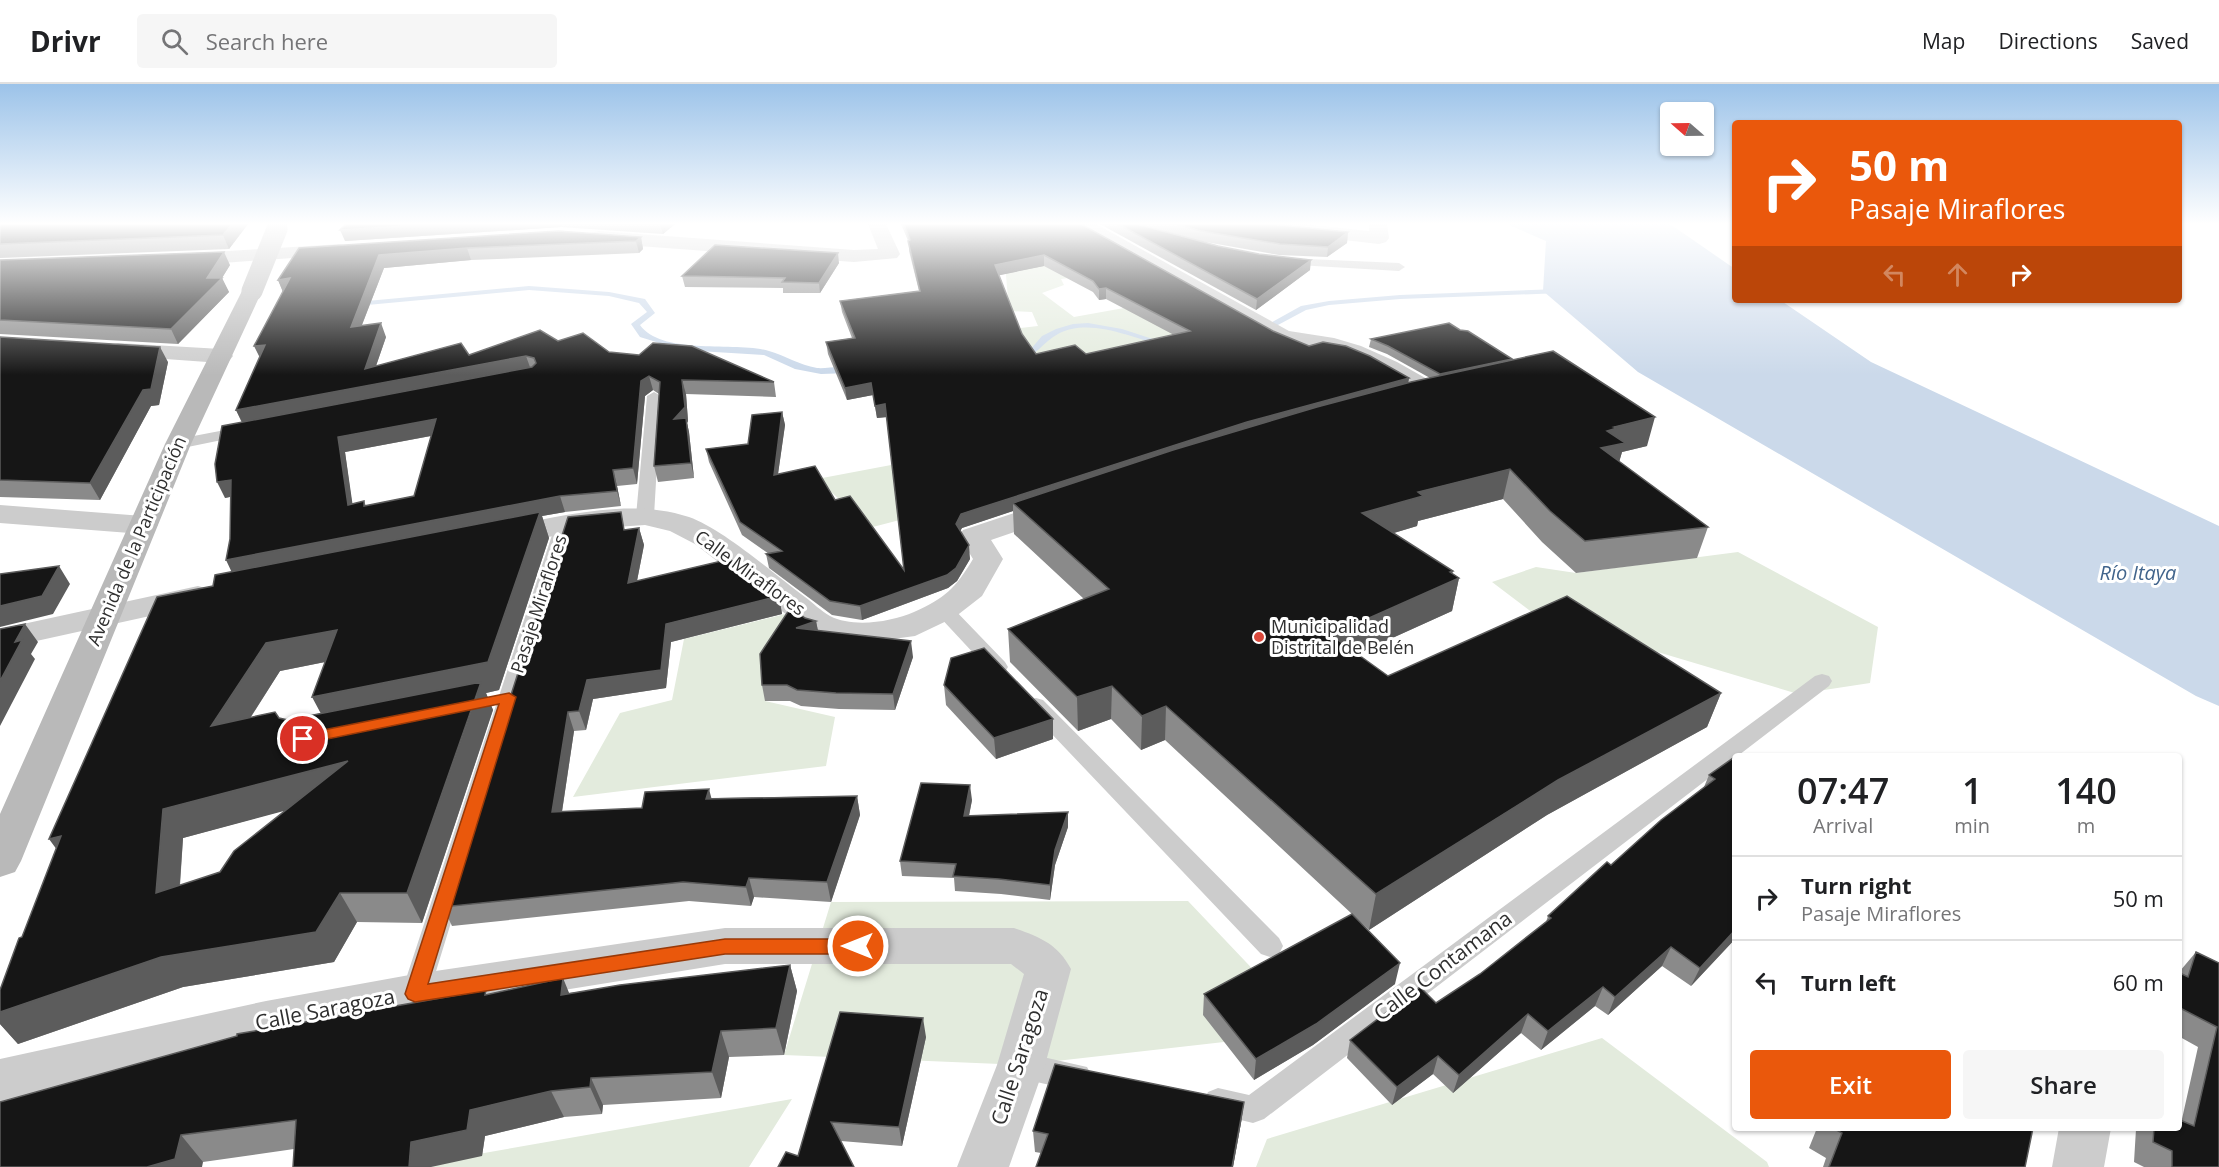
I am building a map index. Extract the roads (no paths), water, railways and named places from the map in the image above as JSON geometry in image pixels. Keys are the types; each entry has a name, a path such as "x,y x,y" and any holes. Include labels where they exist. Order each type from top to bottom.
{"main road":[{"name":"Avenida de la Participación","path":"0,861 178,444 259,275"}],"street":[{"path":"1174,275 1281,336 1294,341 1321,342 1358,352 1444,391 1403,401"},
{"path":"93,349 221,356"},
{"name":"Calle Miraflores","path":"471,542 565,524 645,516 680,524 705,538 821,625 862,633 903,629 944,610 971,589 988,559 974,536 1076,502"},
{"path":"0,514 143,525"},
{"path":"0,639 106,614 224,591"},
{"name":"Calle Saragoza","path":"0,1081 266,1021 415,994 725,946 1014,946 1032,954 1048,969 1021,1065 983,1167"},
{"path":"2078,1167 2084,1131"}],"lane":[{"path":"645,516 654,396"},
{"path":"178,444 259,429"},
{"name":"Pasaje Miraflores","path":"415,994 565,524"},
{"path":"944,610 1270,946"},
{"name":"Calle Contamana","path":"1197,1098 1253,1109 1822,681"},
{"path":"486,702 509,697"},
{"path":"1021,1065 1097,1080"}],"water":[{"name":"Río Itaya","path":"1544,275 1732,275 1732,303 1784,303 1871,362 2219,526 2219,706 2196,696 1638,372 1543,291"}],"waterway":[{"path":"367,303 529,288 609,294 642,301 651,313 635,324 643,335 682,347 766,353 798,367 821,371 849,370"},
{"path":"1262,330 1304,308 1329,303 1400,297 1559,291"},
{"path":"1020,359 1033,351 1045,338 1059,330 1073,327 1104,328 1164,344"}],"place":[{"name":"Municipalidad Distrital de Belén","path":"1259,637"}]}
